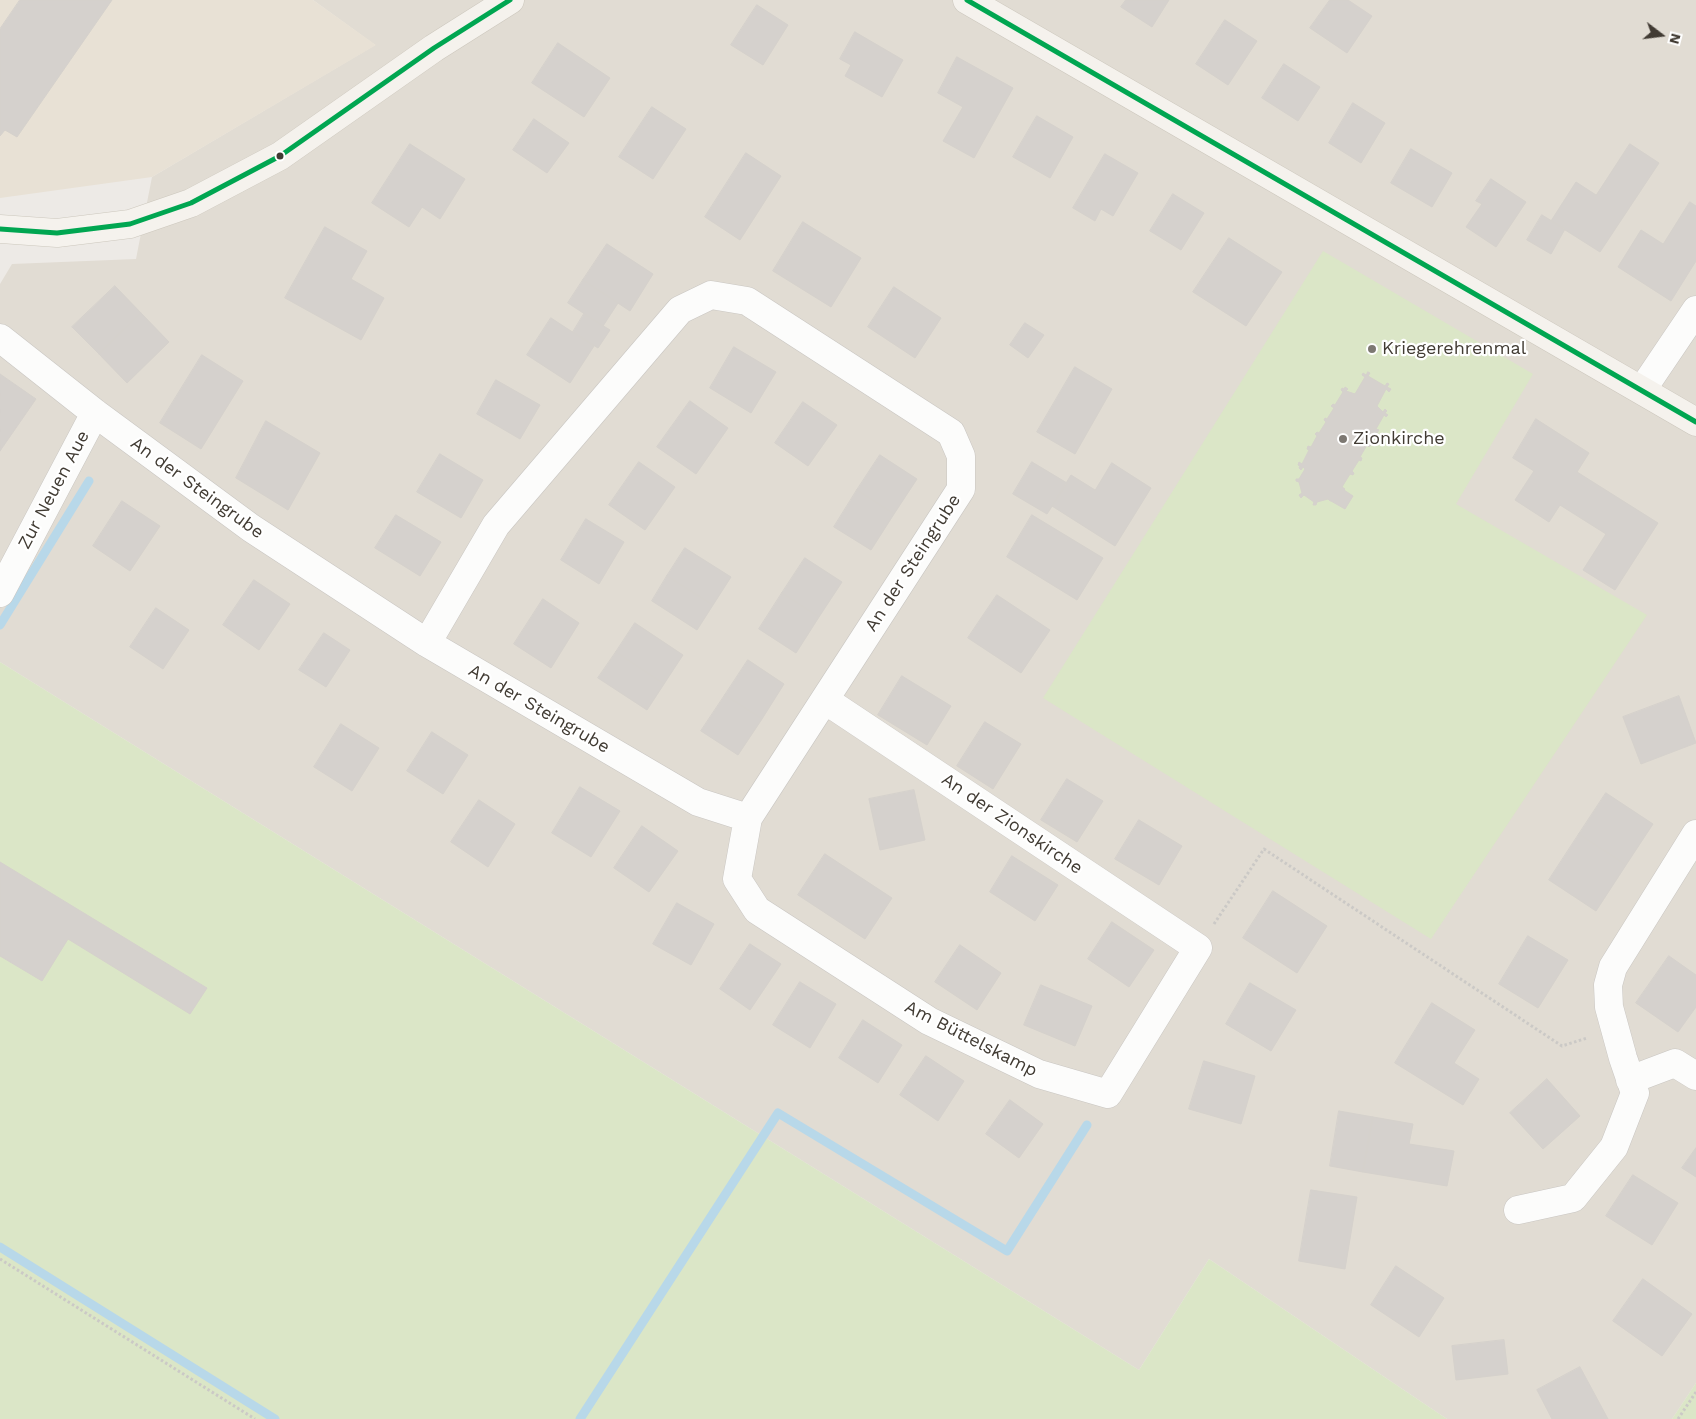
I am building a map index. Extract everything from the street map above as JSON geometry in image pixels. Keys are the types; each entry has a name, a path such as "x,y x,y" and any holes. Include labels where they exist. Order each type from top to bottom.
{"main road":[{"path":"0,229 56,233 130,224 191,203 280,156 434,48 510,0"},
{"path":"967,0 1696,422"}],"street":[{"name":"An der Steingrube","path":"0,338 95,413 251,528 427,643 698,802 748,818 962,489 961,456 951,433 747,301 711,295 680,310 496,526 427,643"},
{"path":"1642,390 1696,310"},
{"name":"Zur Neuen Aue","path":"0,593 95,413"},
{"name":"An der Zionskirche","path":"825,700 1198,948"},
{"name":"Am Büttelskamp","path":"748,818 737,879 756,910 929,1021 1038,1074 1064,1082 1108,1094 1198,948"},
{"path":"1518,1210 1573,1198 1614,1147 1634,1093 1615,1030 1608,985 1613,967 1696,834"},
{"path":"1630,1080 1675,1064 1696,1076"}],"path":[{"path":"1198,948 1264,849 1562,1046 1615,1030"},
{"path":"0,1260 255,1419"},
{"path":"1678,1419 1696,1392"}],"shaded area":[{"path":"0,0 313,0 376,45 152,177 0,198"},
{"path":"313,0 1696,0 1696,1383 1672,1419 1447,1419 1209,1259 1139,1370 0,662 0,284 12,264 136,259 152,177 375,45"}],"green space":[{"path":"1323,251 1533,374 1456,504 1647,615 1431,939 1043,698"},
{"path":"0,662 1139,1370 1209,1259 1447,1419 0,1419"},
{"path":"1696,1383 1696,1419 1672,1419"}],"building":[{"path":"20,0 112,0 17,137 5,130 0,136 0,29"},
{"path":"1126,0 1169,0 1152,27 1121,7"},
{"path":"1330,0 1348,0 1372,16 1347,53 1310,28"},
{"path":"757,5 788,25 763,65 731,45"},
{"path":"1225,20 1257,41 1228,85 1196,64"},
{"path":"855,32 903,60 882,97 845,76 851,65 840,59"},
{"path":"558,43 610,78 584,117 532,83"},
{"path":"957,57 1013,88 974,158 943,141 963,107 938,93"},
{"path":"1284,64 1320,87 1298,121 1262,98"},
{"path":"1353,103 1385,123 1361,163 1329,143"},
{"path":"652,107 686,129 653,179 619,157"},
{"path":"1037,116 1073,137 1050,178 1013,157"},
{"path":"534,119 569,143 547,173 513,150"},
{"path":"410,144 465,179 440,219 422,207 409,227 372,203"},
{"path":"1630,144 1659,163 1600,252 1551,221 1576,182 1596,195"},
{"path":"1411,149 1452,173 1432,207 1391,183"},
{"path":"746,153 781,176 740,240 705,217"},
{"path":"1105,154 1138,173 1113,216 1101,209 1095,221 1073,208"},
{"path":"1491,179 1526,202 1496,247 1466,227 1482,204 1476,201"},
{"path":"1173,194 1204,213 1181,250 1150,231"},
{"path":"1690,202 1696,206 1696,261 1671,301 1618,267 1641,230 1663,244"},
{"path":"1542,215 1565,229 1551,254 1527,240"},
{"path":"803,222 861,258 831,307 773,271"},
{"path":"325,227 367,251 351,279 384,298 361,340 285,298"},
{"path":"1229,238 1282,272 1246,326 1193,292"},
{"path":"607,244 653,274 630,311 583,280"},
{"path":"583,280 618,303 603,326 568,303"},
{"path":"115,286 141,313 99,354 72,327"},
{"path":"894,287 941,318 915,358 868,327"},
{"path":"141,313 169,342 127,383 99,354"},
{"path":"584,314 610,330 598,348 573,332"},
{"path":"551,318 594,346 570,383 527,355"},
{"path":"1025,323 1044,335 1028,358 1010,345"},
{"path":"734,347 776,372 751,413 710,388"},
{"path":"202,355 243,381 201,449 160,423"},
{"path":"1075,367 1112,389 1075,454 1037,432"},
{"name":"Zionkirche","path":"1368,372 1370,373 1368,376 1385,386 1387,383 1389,384 1387,387 1391,389 1389,392 1386,389 1377,406 1383,412 1385,409 1387,411 1385,413 1388,415 1386,417 1384,415 1376,429 1379,430 1377,433 1375,432 1368,443 1371,445 1369,447 1367,445 1360,457 1362,458 1361,461 1359,460 1352,471 1353,475 1350,474 1342,487 1353,496 1345,509 1328,499 1313,505 1314,502 1304,495 1301,498 1299,495 1302,493 1299,482 1296,479 1299,479 1305,469 1303,467 1301,470 1299,468 1299,462 1302,464 1309,450 1307,449 1308,446 1311,447 1317,436 1315,434 1319,433 1326,422 1324,420 1325,418 1327,419 1334,408 1331,406 1335,405 1343,392 1342,388 1344,389 1345,387 1348,389 1346,391 1355,394 1365,377 1362,375 1363,373 1366,375"},
{"path":"0,374 36,399 0,451"},
{"path":"496,380 540,405 520,439 477,414"},
{"path":"690,401 728,428 696,474 657,447"},
{"path":"803,402 837,425 808,466 775,443"},
{"path":"1536,419 1589,453 1577,472 1658,523 1615,590 1583,570 1606,534 1560,505 1549,522 1515,500 1534,471 1513,458"},
{"path":"266,421 320,453 288,510 236,478"},
{"path":"440,454 483,480 461,518 417,492"},
{"path":"880,455 917,479 894,514 857,490"},
{"path":"639,462 675,487 645,530 609,505"},
{"path":"1032,462 1067,483 1047,514 1013,494"},
{"path":"1112,463 1151,488 1115,546 1052,506 1071,475 1095,490"},
{"path":"857,490 894,514 871,550 834,527"},
{"path":"122,501 160,526 130,571 93,546"},
{"path":"396,515 441,542 420,576 375,548"},
{"path":"1032,515 1103,558 1077,600 1007,557"},
{"path":"586,519 624,542 599,584 561,560"},
{"path":"685,548 731,577 713,605 667,576"},
{"path":"805,558 842,582 819,617 782,593"},
{"path":"667,576 713,605 697,630 652,601"},
{"path":"254,580 290,604 259,650 223,625"},
{"path":"782,593 819,617 796,653 759,629"},
{"path":"997,595 1050,630 1021,673 968,638"},
{"path":"543,599 579,623 551,668 514,644"},
{"path":"156,608 189,630 163,669 130,647"},
{"path":"635,623 683,655 664,684 616,652"},
{"path":"324,633 350,650 326,687 299,670"},
{"path":"616,652 664,684 647,710 598,678"},
{"path":"748,660 784,684 762,719 725,695"},
{"path":"902,676 951,706 927,745 878,715"},
{"path":"725,695 762,719 738,755 701,731"},
{"path":"1679,696 1696,743 1641,764 1623,717"},
{"path":"985,722 1021,744 993,789 957,766"},
{"path":"341,724 379,748 352,791 314,767"},
{"path":"432,732 468,755 443,794 407,771"},
{"path":"1067,779 1103,801 1077,842 1041,820"},
{"path":"580,787 620,811 591,857 552,833"},
{"path":"914,790 925,840 880,850 869,799"},
{"path":"1606,793 1653,824 1626,865 1579,834"},
{"path":"479,800 515,824 488,867 451,842"},
{"path":"1139,820 1182,846 1159,885 1115,859"},
{"path":"642,826 678,851 649,892 614,868"},
{"path":"1579,834 1626,865 1596,911 1549,880"},
{"path":"825,854 892,898 865,939 798,895"},
{"path":"1012,856 1058,885 1035,921 990,892"},
{"path":"0,862 207,988 190,1014 68,939 42,981 0,956"},
{"path":"1273,891 1327,926 1297,973 1243,938"},
{"path":"677,903 714,924 691,965 653,944"},
{"path":"1112,922 1154,950 1129,987 1088,959"},
{"path":"1528,936 1568,960 1538,1008 1499,984"},
{"path":"750,944 781,964 750,1010 720,989"},
{"path":"960,945 1001,973 977,1010 935,982"},
{"path":"1669,956 1696,975 1696,1007 1678,1032 1636,1003"},
{"path":"800,982 836,1004 810,1048 773,1025"},
{"path":"1250,983 1296,1010 1271,1051 1226,1024"},
{"path":"1041,985 1092,1006 1075,1046 1024,1025"},
{"path":"1432,1003 1475,1030 1454,1063 1479,1079 1463,1105 1395,1063"},
{"path":"863,1020 902,1045 878,1083 839,1058"},
{"path":"926,1056 964,1081 938,1121 900,1095"},
{"path":"1204,1061 1255,1076 1241,1124 1189,1109"},
{"path":"1547,1079 1580,1116 1543,1149 1510,1113"},
{"path":"1010,1100 1043,1124 1019,1158 986,1134"},
{"path":"1339,1111 1373,1117 1363,1172 1330,1166"},
{"path":"1373,1117 1413,1124 1409,1144 1454,1151 1447,1186 1363,1172"},
{"path":"1696,1148 1696,1177 1682,1168"},
{"path":"1633,1175 1678,1203 1652,1245 1606,1216"},
{"path":"1311,1190 1357,1197 1345,1269 1299,1261"},
{"path":"1396,1266 1444,1298 1419,1337 1371,1305"},
{"path":"1643,1279 1692,1314 1662,1356 1613,1321"},
{"path":"1504,1340 1508,1374 1456,1380 1452,1346"},
{"path":"1580,1367 1608,1419 1552,1419 1537,1390"}],"waterway":[{"path":"0,625 89,481"},
{"path":"580,1419 778,1113 1007,1251 1087,1125"},
{"path":"0,1247 275,1419"}],"transit line":[{"path":"0,229 57,233 130,224 191,203 280,156 434,48 510,0"},
{"path":"967,0 1696,422"}],"place":[{"name":"Kriegerehrenmal","path":"1372,349"},
{"name":"Zionkirche","path":"1343,439"}]}
